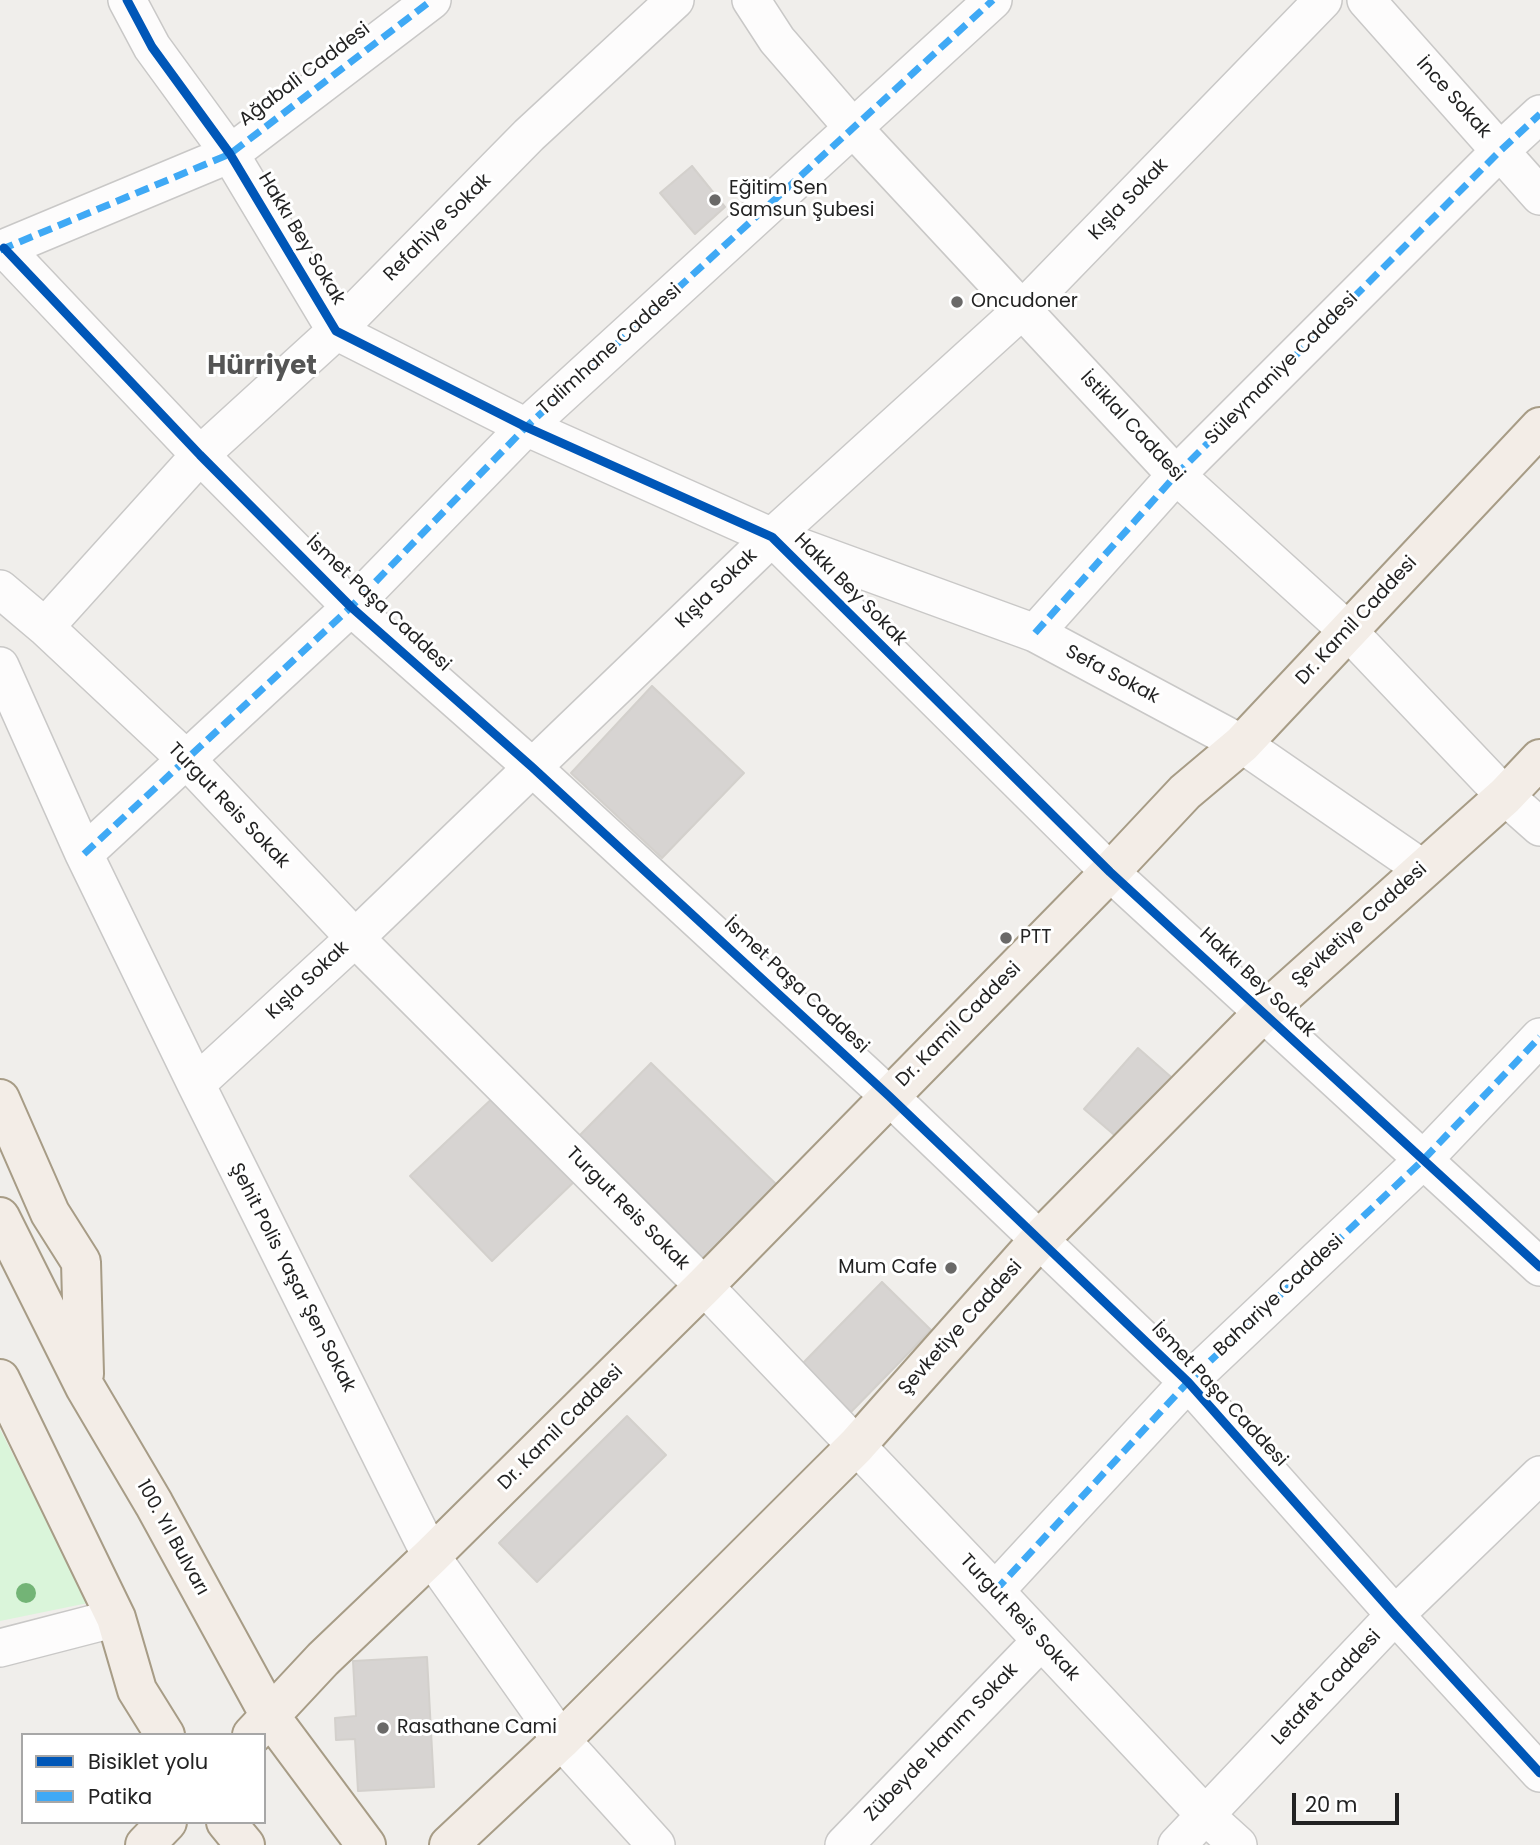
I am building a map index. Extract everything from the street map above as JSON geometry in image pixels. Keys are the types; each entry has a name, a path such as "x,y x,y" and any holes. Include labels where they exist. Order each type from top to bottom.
{"main road":[{"name":"Dr. Kamil Caddesi","path":"261,1725 323,1659 704,1286 1185,792 1242,744 1540,427"},
{"name":"Şevketiye Caddesi","path":"449,1845 561,1740 856,1446 1039,1240 1263,1013 1505,796 1540,759"},
{"path":"0,1099 50,1213 81,1262 85,1387"},
{"name":"100. Yıl Bulvarı","path":"0,1217 85,1387 154,1504 261,1725 366,1845"},
{"path":"0,1379 116,1618 137,1690 164,1733"},
{"path":"145,1845 165,1824"},
{"path":"228,1824 244,1845"}],"street":[{"name":"Hakkı Bey Sokak","path":"127,0 152,47 230,154 336,331 526,427 772,537 1110,872 1540,1267"},
{"name":"Ağabali Caddesi","path":"2,249 230,154 432,0"},
{"name":"Refahiye Sokak","path":"45,627 200,455 336,331 529,135 676,0"},
{"name":"İstiklal Caddesi","path":"751,0 778,40 854,129 1176,475 1348,631 1505,796 1540,827"},
{"name":"Talimhane Caddesi","path":"84,854 351,607 526,427 993,0"},
{"name":"Kışla Sokak","path":"196,1084 355,938 772,537 1022,310 1323,0"},
{"name":"İnce Sokak","path":"1366,0 1540,196"},
{"name":"Süleymaniye Caddesi","path":"1035,633 1176,475 1540,114"},
{"name":"İsmet Paşa Caddesi","path":"2,249 351,607 532,767 889,1096 1188,1382 1540,1773"},
{"name":"Sefa Sokak","path":"772,537 1035,633 1242,744 1423,869"},
{"name":"Turgut Reis Sokak","path":"0,589 45,627 187,760 355,938 704,1286 1206,1816 1238,1845"},
{"name":"Şehit Polis Yaşar Şen Sokak","path":"0,666 84,854 431,1556 561,1740 656,1845"},
{"name":"Bahariye Caddesi","path":"995,1591 1188,1382 1424,1159 1540,1037"},
{"name":"Letafet Caddesi","path":"1177,1845 1395,1615 1540,1475"},
{"path":"0,1648 116,1618"},
{"name":"Zübeyde Hanım Sokak","path":"844,1845 1041,1641"}],"green space":[{"path":"0,1429 88,1603 0,1621"}],"building":[{"path":"692,166 725,207 695,234 660,193"},
{"path":"652,686 744,773 662,858 571,773"},
{"path":"1138,1048 1179,1084 1126,1145 1084,1109"},
{"path":"651,1063 777,1185 702,1260 577,1138"},
{"path":"498,1093 579,1177 492,1261 410,1176"},
{"path":"882,1282 931,1330 851,1412 802,1364"},
{"path":"627,1416 666,1455 537,1582 499,1543"},
{"name":"Rasathane Cami","path":"427,1657 434,1787 358,1791 355,1739 336,1740 335,1718 356,1716 353,1661"}],"marked path":[{"path":"0,250 230,154 432,0"},
{"path":"84,854 351,607 526,427 993,0"},
{"path":"1035,633 1176,475 1540,114"},
{"path":"995,1591 1188,1382 1424,1159 1540,1037"}],"cycle path":[{"path":"127,0 152,47 230,154 336,331 526,427 772,537 1110,872 1540,1267"},
{"path":"4,248 200,455 351,607 532,767 889,1096 1188,1382 1540,1773"}],"place":[{"name":"Eğitim Sen Samsun Şubesi","path":"715,200"},
{"name":"Oncudoner","path":"957,302"},
{"name":"PTT","path":"1006,938"},
{"name":"Mum Cafe","path":"951,1268"},
{"name":"Rasathane Cami","path":"383,1728"}],"district":[{"name":"Hürriyet","path":"262,367"}]}
